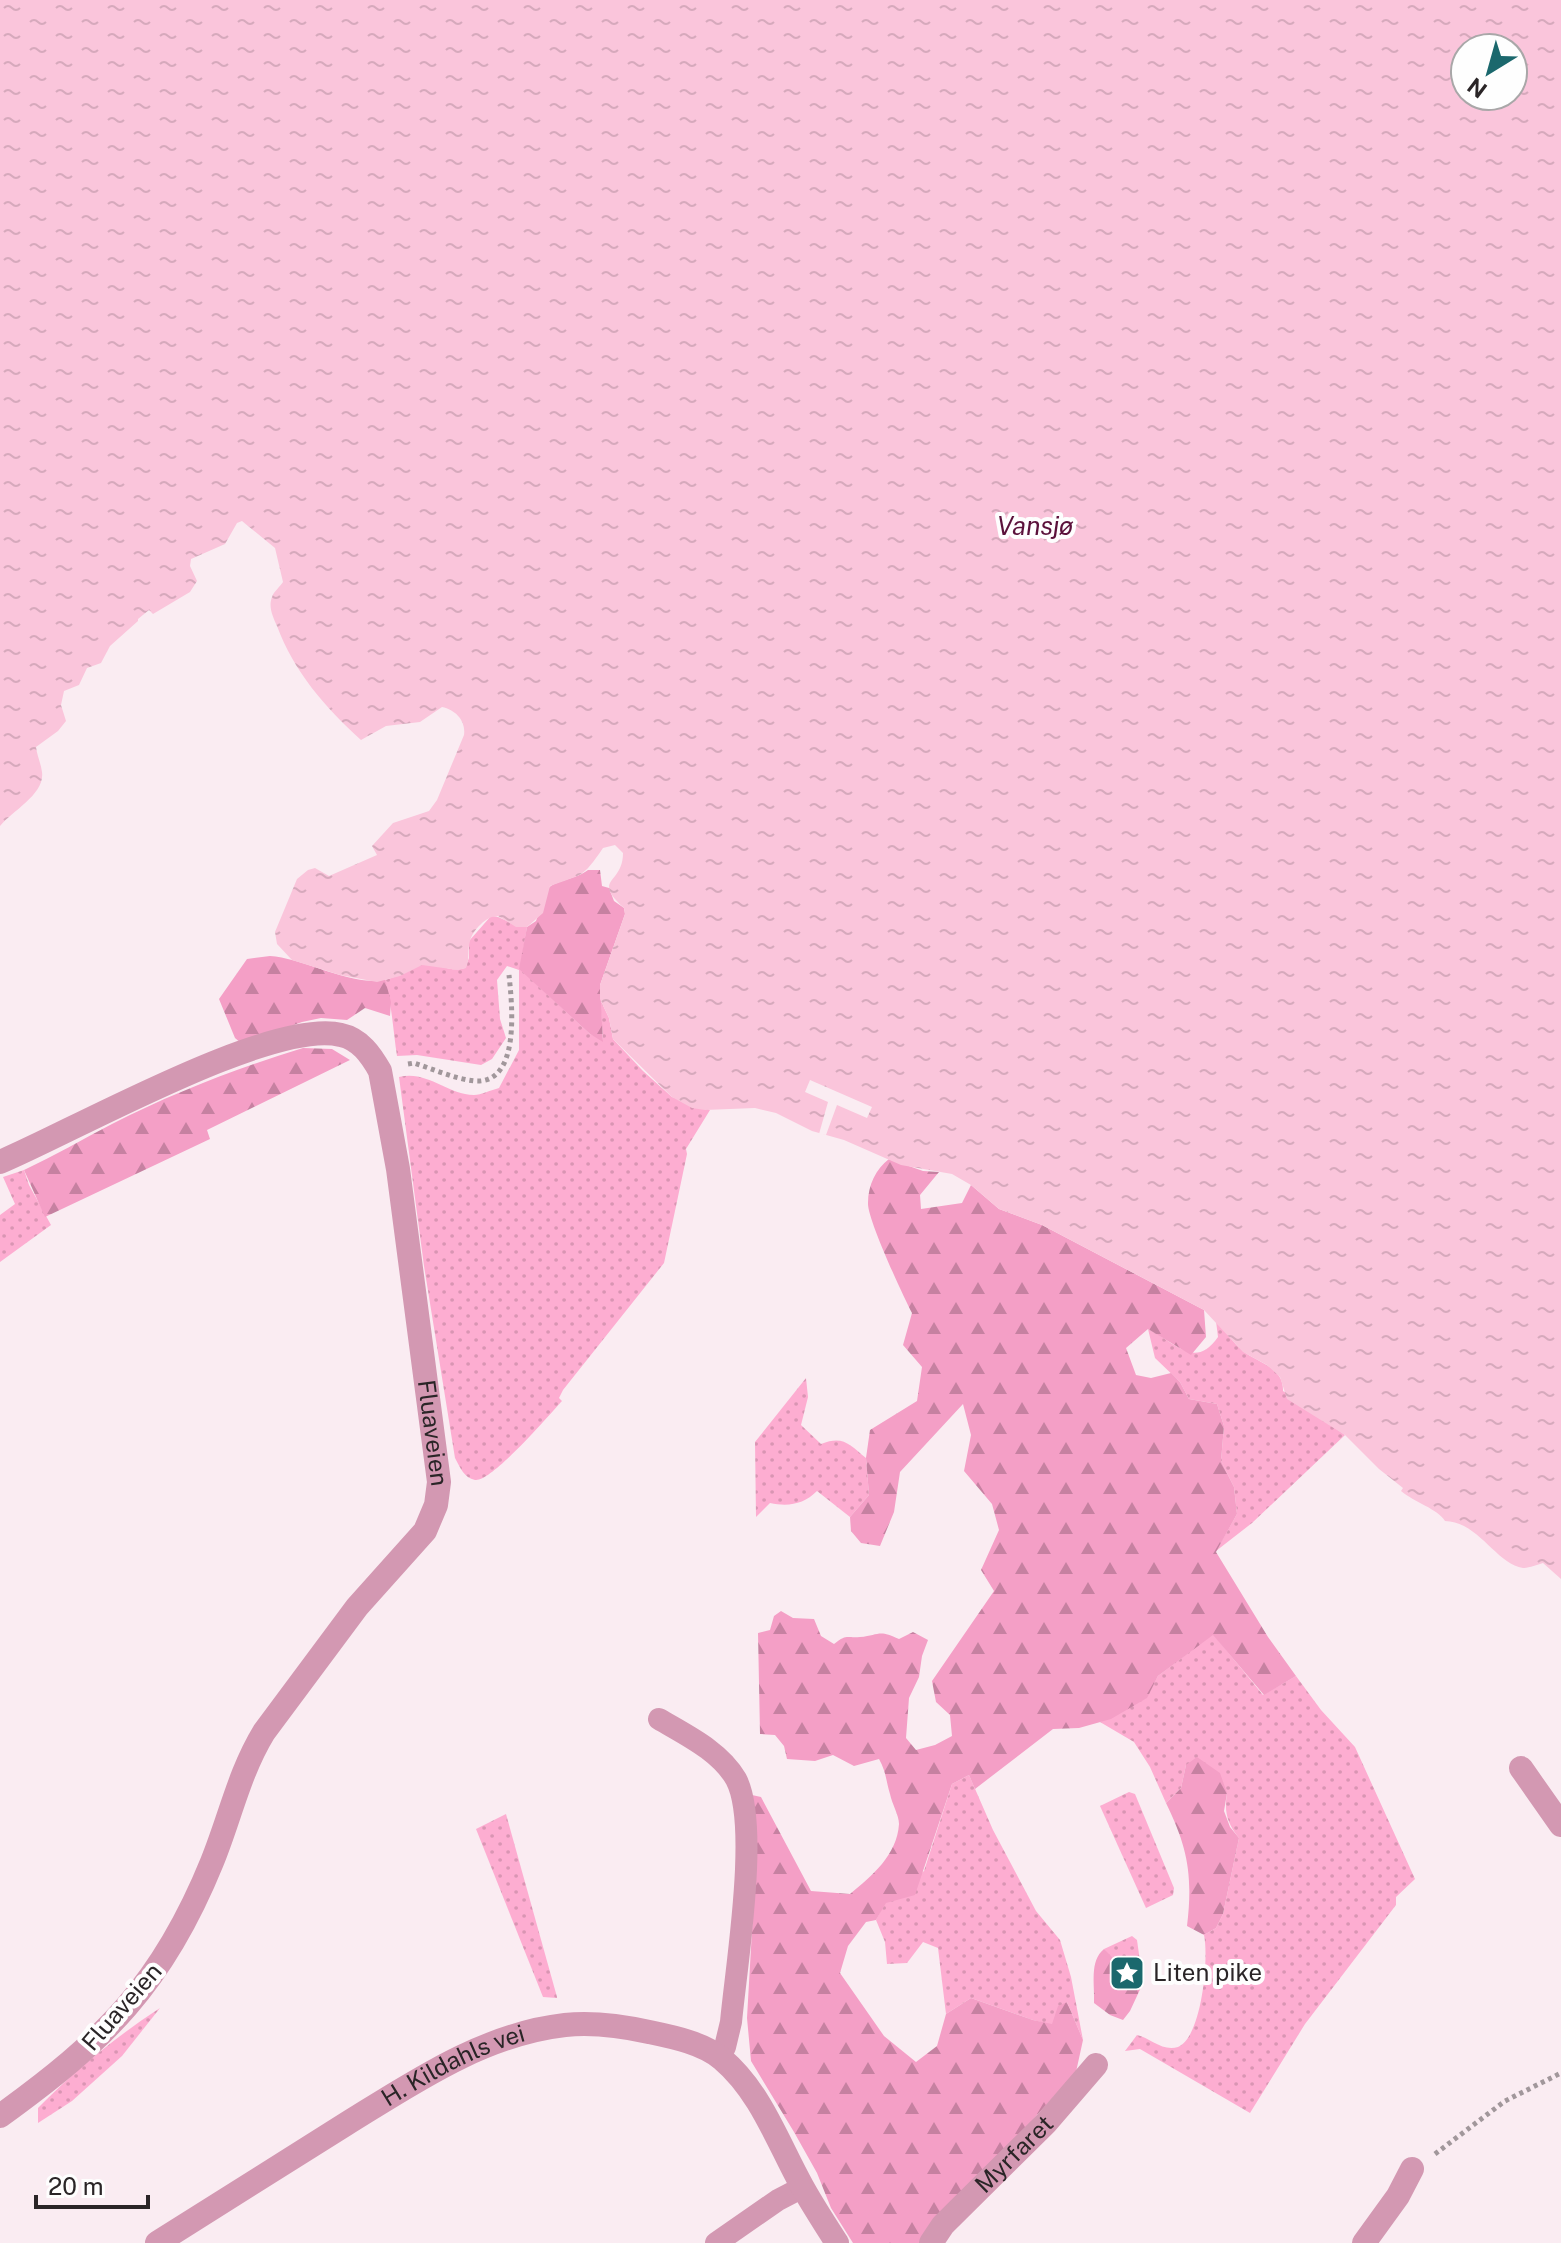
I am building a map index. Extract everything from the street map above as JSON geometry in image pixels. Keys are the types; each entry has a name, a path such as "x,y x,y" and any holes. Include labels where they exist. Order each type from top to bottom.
{"street":[{"name":"Fluaveien","path":"0,1162 165,1084 235,1055 291,1038 323,1033 353,1039 374,1059 380,1071 398,1169 439,1466 439,1493 431,1519 415,1543 357,1607 264,1732 243,1770 212,1861 165,1958 142,1991 90,2047 0,2116"},
{"path":"1521,1768 1561,1825"},
{"name":"H. Kildahls vei","path":"157,2243 427,2074 494,2043 531,2031 566,2025 603,2025 667,2036 694,2044 719,2057 739,2076 761,2109 837,2243"},
{"name":"Myrfaret","path":"931,2243 943,2225 1046,2123 1096,2065"},
{"path":"1364,2243 1398,2196 1412,2169"}],"lane":[{"path":"659,1719 715,1755 736,1780 742,1796 747,1851 731,2022 725,2047 719,2057"},
{"path":"716,2243 803,2187"}],"path":[{"path":"380,1071 414,1063 475,1081 490,1079 510,1053 512,1002 509,975"},
{"path":"1442,2149 1505,2101 1561,2073"}],"shaded area":[{"path":"491,916 527,927 520,969 590,1034 603,1040 600,999 609,1018 613,1039 643,1071 672,1097 710,1110 686,1149 664,1263 563,1390 559,1398 562,1401 494,1471 475,1480 465,1475 455,1458 424,1266 399,1077 428,1079 464,1094 474,1095 499,1088 519,1050 519,970 507,966 497,980 500,1019 506,1038 492,1059 481,1065 417,1055 397,1056 385,980 421,965 465,968 469,958 469,941"},
{"path":"24,1170 51,1225 0,1262 0,1215 15,1204 3,1177"},
{"path":"1216,1321 1243,1351 1275,1371 1283,1391 1345,1435 1252,1523 1216,1551 1237,1514 1234,1487 1221,1461 1224,1426 1217,1404 1189,1399 1180,1382 1155,1358 1148,1329 1193,1353 1210,1347 1218,1337"},
{"path":"806,1378 808,1397 801,1425 821,1444 840,1441 866,1458 869,1495 850,1517 817,1491 796,1503 770,1503 756,1517 755,1442"},
{"path":"1213,1634 1263,1695 1296,1676 1321,1710 1355,1747 1415,1879 1396,1897 1396,1905 1305,2024 1250,2113 1140,2049 1125,2051 1137,2035 1162,2046 1178,2047 1193,2029 1202,1996 1204,1935 1216,1928 1223,1914 1239,1838 1227,1817 1227,1793 1186,1765 1181,1788 1166,1803 1150,1767 1134,1742 1100,1722 1146,1698 1158,1676"},
{"path":"969,1775 993,1830 1036,1911 1060,1940 1071,1977 1083,2040 1067,2002 1052,2025 971,1998 946,2014 938,1948 923,1942 907,1963 887,1964 885,1942 876,1920 885,1903 924,1871 952,1784"},
{"path":"1129,1792 1135,1794 1174,1888 1173,1895 1146,1908 1100,1806"},
{"path":"506,1814 557,1998 543,1997 476,1829"},
{"path":"1132,1936 1137,1940 1143,1983 1118,1973 1104,1949"},
{"path":"160,2008 122,2056 72,2101 38,2123 38,2108 52,2094 96,2055"}],"green space":[{"path":"588,870 600,870 602,886 609,888 614,901 624,908 625,914 600,985 603,1042 590,1034 519,969 527,927 536,921 547,890"},
{"path":"270,956 359,979 385,979 391,1002 390,1016 365,1008 347,1020 321,1018 302,1022 242,1044 235,1038 219,999 247,959"},
{"path":"303,1048 332,1049 350,1060 207,1130 210,1139 45,1217 24,1170 158,1102"},
{"path":"889,1159 923,1171 939,1172 920,1195 921,1209 962,1203 971,1185 999,1209 1042,1225 1204,1310 1206,1337 1191,1355 1148,1329 1126,1348 1136,1375 1151,1378 1171,1373 1189,1399 1217,1404 1224,1426 1221,1461 1234,1487 1237,1514 1216,1552 1296,1676 1264,1695 1213,1635 1158,1676 1147,1698 1111,1719 1079,1728 1053,1729 975,1789 969,1775 952,1784 915,1895 886,1903 876,1920 866,1922 848,1946 840,1973 884,2036 916,2062 937,2046 946,2014 971,1998 1052,2024 1058,2006 1067,2002 1083,2040 1076,2072 922,2243 853,2243 831,2208 817,2173 751,2061 747,2018 756,1860 752,1795 761,1797 811,1891 850,1894 875,1872 888,1855 894,1845 899,1821 879,1759 854,1766 833,1755 815,1761 787,1759 784,1746 775,1735 760,1734 758,1633 770,1630 774,1616 781,1611 793,1618 814,1619 821,1636 834,1644 846,1637 883,1633 899,1639 913,1632 928,1640 919,1677 909,1698 906,1738 916,1750 935,1745 952,1736 950,1715 936,1702 932,1681 994,1591 981,1570 999,1530 992,1504 964,1471 971,1435 963,1404 900,1472 894,1512 880,1546 861,1543 851,1531 850,1517 869,1495 866,1458 870,1430 917,1401 922,1367 903,1345 912,1313 869,1211 871,1184"},
{"path":"1197,1757 1220,1773 1227,1793 1224,1811 1230,1827 1239,1838 1223,1914 1216,1928 1204,1935 1187,1926 1187,1863 1166,1803 1181,1788 1186,1765"},
{"path":"1104,1949 1116,1961 1119,1973 1143,1983 1123,2020 1094,2003 1096,1960"}],"water":[{"name":"Vansjø","path":"0,0 1561,0 1561,1579 1543,1563 1525,1568 1513,1565 1468,1528 1445,1521 1401,1491 1403,1488 1345,1435 1287,1399 1280,1377 1267,1365 1243,1352 1204,1310 1042,1225 999,1209 971,1185 952,1174 901,1165 844,1140 812,1131 776,1113 755,1108 692,1108 672,1097 613,1039 609,1018 600,999 600,985 625,914 609,886 622,863 623,853 615,845 603,848 581,874 550,886 543,913 527,927 516,927 498,916 485,921 477,928 469,944 466,968 458,970 422,965 400,976 377,982 340,975 292,960 277,944 275,932 297,879 315,868 329,876 377,855 372,846 393,823 429,811 437,800 464,730 459,717 442,707 420,722 386,726 361,740 323,702 292,659 271,608 273,595 283,582 275,548 242,521 237,523 225,544 191,559 190,566 197,581 190,592 153,614 149,610 110,646 101,663 87,668 79,685 64,691 61,705 66,721 36,747 42,772 39,787 0,826"}],"pier":[{"path":"810,1080 872,1107 867,1118 837,1105 826,1135 819,1134 828,1102 805,1092"}],"place":[{"name":"Liten pike","path":"1127,1973"}]}
